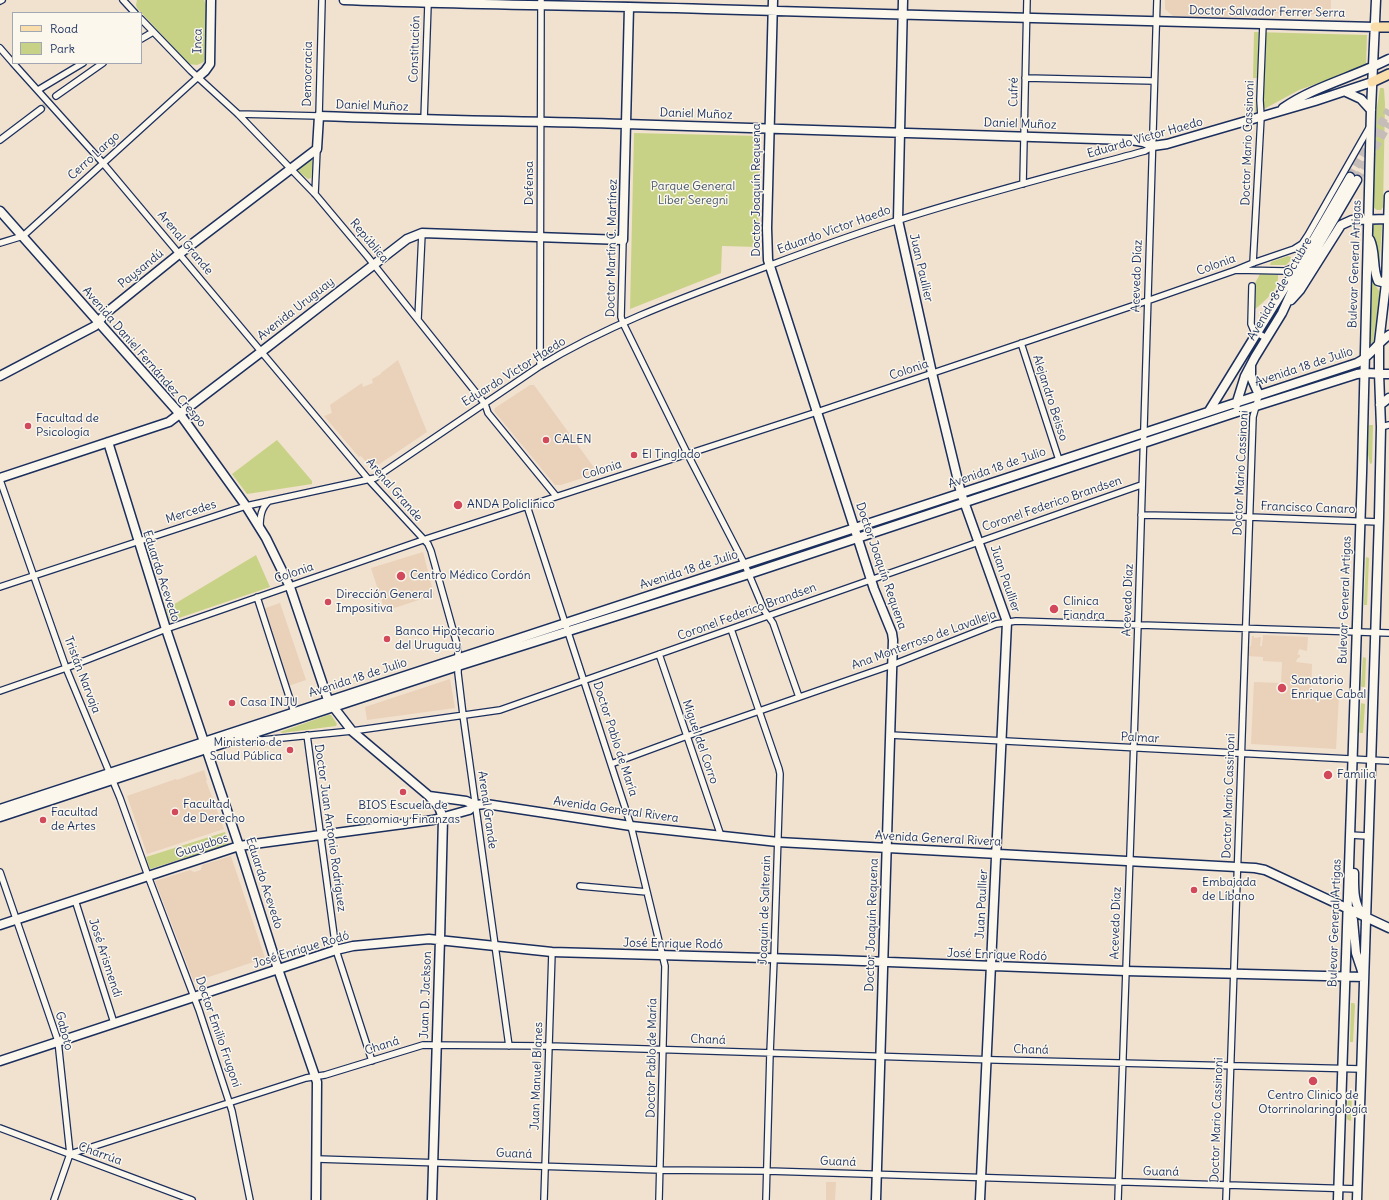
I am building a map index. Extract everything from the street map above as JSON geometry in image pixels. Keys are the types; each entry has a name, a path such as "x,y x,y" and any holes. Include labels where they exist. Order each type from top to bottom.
{"main road":[{"path":"1375,26 1389,27"},
{"path":"1372,82 1389,74"}],"street":[{"path":"123,0 134,12"},
{"name":"Inca","path":"198,77 210,64 211,0"},
{"name":"Democracia","path":"315,194 322,0"},
{"name":"Doctor Salvador Ferrer Serra","path":"344,0 428,4 629,3 772,10 1156,22 1375,26"},
{"name":"Doctor Joaquín Requena","path":"773,0 767,256 871,580 892,633 876,1200"},
{"name":"Juan Paullier","path":"903,0 898,220 932,373 961,493 1007,622 980,1200"},
{"name":"Cufré","path":"1023,184 1027,0"},
{"name":"Acevedo Díaz","path":"1118,1200 1134,748 1157,0"},
{"name":"Bulevar General Artigas","path":"1338,1200 1360,521 1372,68 1376,0"},
{"name":"Defensa","path":"540,366 542,237 541,3"},
{"name":"Doctor Martín C. Martínez","path":"629,3 621,317 688,455 745,565 764,610 774,623 799,697"},
{"name":"Constitución","path":"424,120 428,4"},
{"name":"República","path":"142,20 198,77 238,114 315,194 418,319 485,404 488,413 556,496"},
{"name":"Doctor Mario Cassinoni","path":"1253,263 1261,116 1260,100 1263,24"},
{"path":"142,30 148,27"},
{"path":"142,38 153,32"},
{"name":"Arenal Grande","path":"0,48 12,62"},
{"name":"Eduardo Víctor Haedo","path":"1276,112 1301,96 1372,68 1389,59"},
{"name":"Arenal Grande","path":"14,64 102,162 369,480 423,540 431,551 458,648 458,673 463,715 509,1046"},
{"path":"38,90 81,64"},
{"path":"56,96 102,64"},
{"name":"Cerro Largo","path":"0,243 23,236 102,162 198,77"},
{"path":"1025,78 1154,81"},
{"name":"Eduardo Víctor Haedo","path":"369,480 375,478 540,366 633,318 770,266 898,220 1145,151 1153,146 1167,144 1346,92 1372,82"},
{"path":"1346,92 1361,99 1371,110"},
{"path":"0,140 41,109"},
{"name":"Daniel Muñoz","path":"238,114 1024,136 1131,140 1144,142 1153,146"},
{"name":"Avenida 8 de Octubre","path":"1302,244 1361,144 1371,124"},
{"path":"291,170 317,149"},
{"name":"Paysandú","path":"0,376 90,329 99,322 106,313 179,254 291,170"},
{"name":"Avenida 8 de Octubre","path":"1209,411 1354,178 1286,304 1250,365 1245,376 1234,413"},
{"path":"1357,1200 1375,632 1379,522 1385,426 1380,405 1379,344 1386,310 1388,283 1389,196"},
{"name":"Avenida Daniel Fernández Crespo","path":"0,211 180,414 246,506 260,527 290,586 328,700"},
{"path":"1286,304 1300,290 1338,228 1346,222 1352,220 1388,219"},
{"path":"418,319 422,233"},
{"name":"Avenida Uruguay","path":"0,479 169,422 407,239 422,233 623,240"},
{"path":"1368,236 1374,254 1376,276 1378,281 1388,283"},
{"name":"Colonia","path":"0,691 66,668 166,629 423,540 556,496 688,455 1147,301 1294,249 1302,244"},
{"name":"Avenida 8 de Octubre","path":"1236,270 1285,271 1300,263"},
{"path":"1252,286 1252,328 1266,338"},
{"name":"Avenida 18 de Julio","path":"205,746 242,738 334,708 565,623 745,565 854,527 1259,395 1364,359 1389,335"},
{"name":"Alejandro Beisso","path":"1021,343 1059,460"},
{"path":"1250,365 1251,377 1259,395"},
{"name":"Avenida 18 de Julio","path":"0,809 205,746 328,700 568,632 749,574 1234,413 1357,374 1389,374"},
{"name":"Doctor Mario Cassinoni","path":"1226,1200 1253,417 1259,395"},
{"path":"1380,405 1389,398"},
{"name":"Eduardo Acevedo","path":"108,442 137,541 239,846 278,969 316,1077 318,1087 316,1200"},
{"name":"Tristán Narvaja","path":"0,479 66,668 120,798 148,876"},
{"name":"Mercedes","path":"0,587 246,506 369,480"},
{"name":"Coronel Federico Brandsen","path":"352,730 500,710 1141,485"},
{"path":"260,527 261,513 264,505 268,501"},
{"name":"Doctor Pablo de María","path":"527,506 631,826 665,966 659,1200"},
{"name":"Francisco Canaro","path":"1141,515 1379,522"},
{"path":"257,597 294,712"},
{"name":"Ana Monterroso de Lavalleja","path":"611,764 760,710 892,665 996,624 1007,622 1138,624 1389,633"},
{"name":"Joaquín de Salterain","path":"731,629 779,769 778,842 766,1200"},
{"name":"Miguel del Corro","path":"659,654 721,836"},
{"path":"328,700 352,730 429,796 439,807 443,818"},
{"name":"Avenida 18 de Julio","path":"242,738 262,740 352,730"},
{"name":"Doctor Juan Antonio Rodríguez","path":"306,735 336,950 372,1061"},
{"name":"Palmar","path":"890,735 1389,761"},
{"name":"Avenida 18 de Julio","path":"0,817 111,776"},
{"name":"Avenida General Rivera","path":"429,796 466,801 475,805 486,804 631,826 778,842 1255,868 1265,870 1348,907 1389,928"},
{"name":"Avenida General Rivera","path":"443,818 469,810 475,805"},
{"name":"Guayabos","path":"0,925 239,846 443,818"},
{"name":"Juan D. Jackson","path":"432,1200 443,818"},
{"path":"1366,917 1360,911 1356,903 1353,851 1350,838 1368,836"},
{"name":"Gaboto","path":"0,872 58,1041 70,1154 54,1200"},
{"name":"Doctor Emilio Frugoni","path":"148,876 194,996 230,1102 250,1200"},
{"path":"580,886 648,892"},
{"name":"José Arismendi","path":"75,900 114,1023"},
{"path":"1348,907 1353,920 1356,953 1364,978"},
{"name":"José Enrique Rodó","path":"0,1061 336,950 360,945 429,938 552,952 1364,978"},
{"name":"Juan Manuel Blanes","path":"544,1200 552,952"},
{"name":"Chaná","path":"70,1154 306,1078 316,1077 423,1045 549,1046 1362,1069"},
{"name":"Charrúa","path":"0,1128 192,1200"},
{"name":"Guaná","path":"317,1159 1358,1189"}],"shaded area":[{"path":"1165,0 1331,0 1331,15 1269,13 1269,9 1251,9 1251,17 1173,16 1165,9"},
{"path":"398,360 427,432 372,469 361,456 359,457 324,416 332,413 330,405 362,383 363,387 373,383 372,379 381,374"},
{"name":"CALEN","path":"530,385 534,385 598,473 561,485 555,485 494,411 495,408"},
{"name":"Centro Médico Cordón","path":"423,552 434,595 385,611 371,568"},
{"path":"280,603 306,680 288,686 263,609"},
{"name":"Sanatorio Enrique Cabal","path":"1263,635 1308,637 1307,651 1299,649 1297,654 1300,655 1300,657 1296,662 1312,664 1311,693 1339,695 1336,749 1251,744 1254,682 1281,683 1282,662 1263,661 1263,657 1248,656 1252,636 1254,636 1254,638 1261,637 1260,646 1262,646"},
{"path":"450,679 455,708 367,720 365,707"},
{"name":"Facultad de Derecho","path":"204,770 206,781 224,829 147,854 127,796"},
{"path":"231,856 265,958 194,982 155,881 190,870 194,872 201,870 202,865"},
{"path":"826,1182 836,1182 835,1200 826,1200"}],"green space":[{"path":"137,0 204,0 207,6 208,34 204,62 197,65 189,64 137,8"},
{"path":"1254,32 1367,35 1366,66 1299,90 1266,108 1255,112 1257,78 1253,78"},
{"path":"1380,88 1384,89 1385,104 1383,207 1381,210 1377,210 1373,207 1377,107"},
{"name":"Parque General Líber Seregni","path":"634,133 760,136 758,247 722,246 721,273 630,309"},
{"path":"310,160 313,162 311,178 308,179 299,172 299,169"},
{"path":"1374,224 1382,225 1379,274 1373,241"},
{"path":"1288,256 1291,257 1291,260 1286,265 1270,265 1271,262"},
{"path":"1260,274 1278,275 1278,282 1270,295 1253,311 1254,285"},
{"path":"1372,281 1380,292 1373,343 1370,346"},
{"path":"1369,425 1373,425 1372,463 1370,464 1368,454"},
{"path":"277,440 312,481 312,484 247,494 232,474"},
{"path":"256,555 270,587 170,621 166,609"},
{"path":"1366,557 1369,558 1367,605 1364,605 1364,603"},
{"path":"1363,657 1366,658 1365,687 1361,686"},
{"path":"1361,703 1365,704 1363,733 1359,732"},
{"path":"331,715 337,724 336,726 282,733 280,732"},
{"path":"225,832 229,844 150,869 146,857"},
{"path":"1351,1003 1354,1003 1355,1005 1353,1042 1350,1042"},
{"path":"1348,1094 1351,1094 1352,1096 1351,1121 1347,1119"}],"tunnel":[{"path":"41,109 56,96"},
{"path":"1350,177 1389,110"},
{"path":"1357,180 1389,123"}],"place":[{"name":"Facultad de Psicología","path":"28,426"},
{"name":"CALEN","path":"546,440"},
{"name":"El Tinglado","path":"634,455"},
{"name":"ANDA Policlinico","path":"458,505"},
{"name":"Centro Médico Cordón","path":"401,576"},
{"name":"Dirección General Impositiva","path":"328,602"},
{"name":"Clinica Fiandra","path":"1054,609"},
{"name":"Banco Hipotecario del Uruguay","path":"387,639"},
{"name":"Sanatorio Enrique Cabal","path":"1282,688"},
{"name":"Casa INJU","path":"232,703"},
{"name":"Ministerio de Salud Pública","path":"290,750"},
{"name":"Familia","path":"1328,775"},
{"name":"BIOS Escuela de Economia y Finanzas","path":"403,792"},
{"name":"Facultad de Derecho","path":"175,812"},
{"name":"Facultad de Artes","path":"43,820"},
{"name":"Embajada de Líbano","path":"1194,890"},
{"name":"Centro Clinico de Otorrinolaringología","path":"1313,1081"}]}
